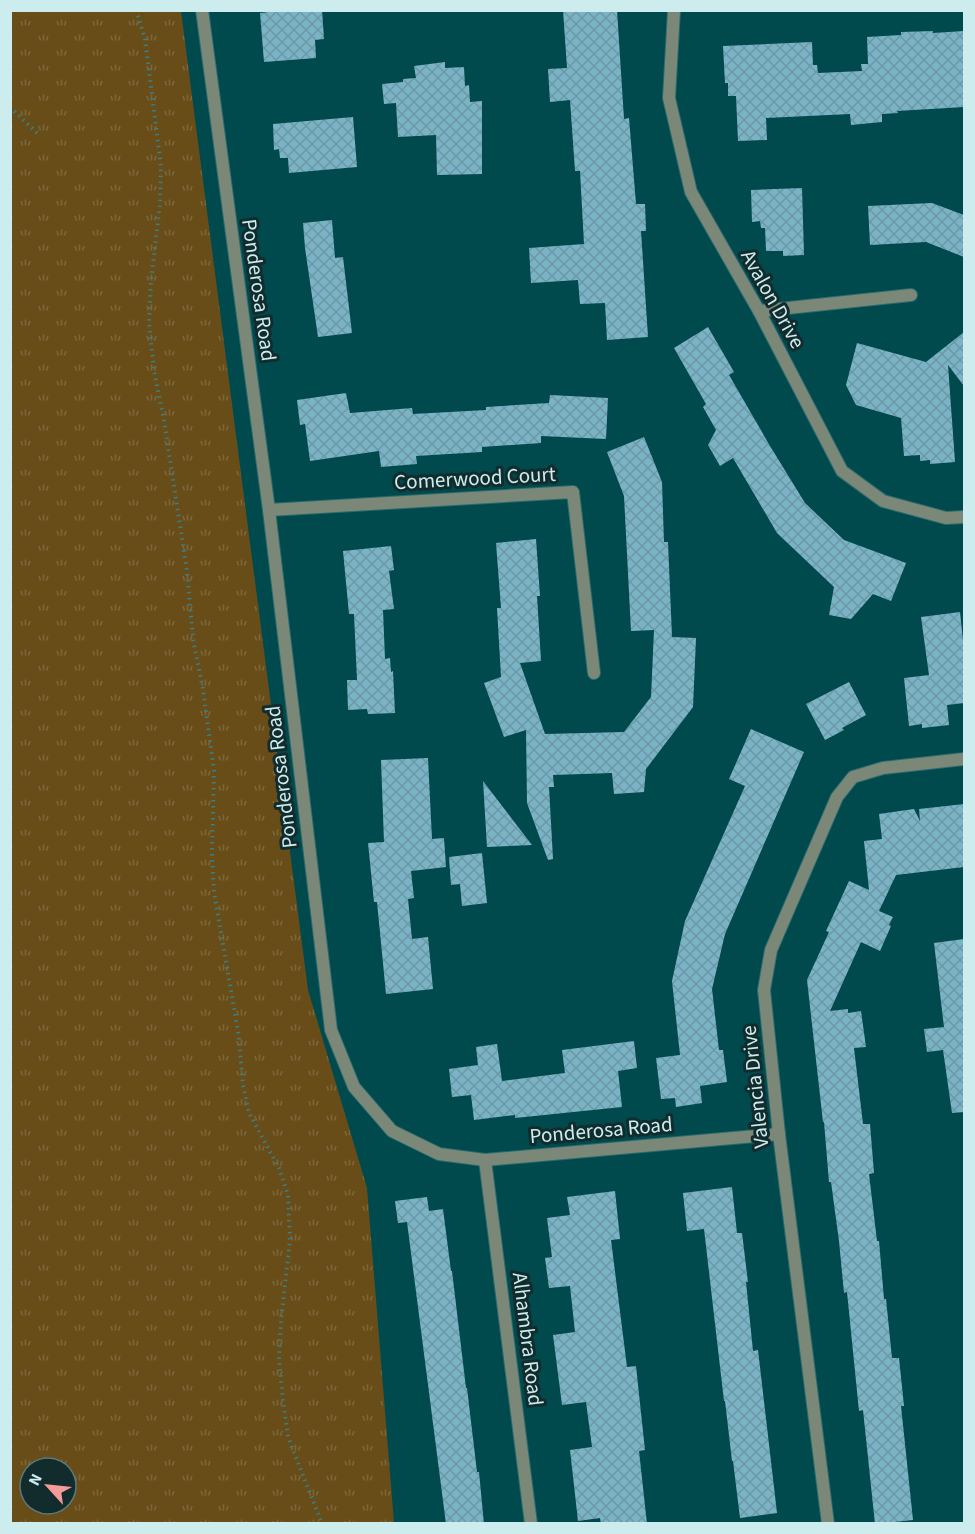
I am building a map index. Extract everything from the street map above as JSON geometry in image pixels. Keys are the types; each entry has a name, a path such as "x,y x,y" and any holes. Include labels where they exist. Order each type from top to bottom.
{"street":[{"name":"Ponderosa Road","path":"202,10 268,510 331,1030 354,1087 392,1131 439,1154 485,1160 779,1134"},
{"name":"Avalon Drive","path":"674,10 669,98 691,192 759,311 842,471 883,501 946,518 964,517"},
{"path":"759,311 911,295"},
{"name":"Comerwood Court","path":"268,510 573,492 594,673"},
{"name":"Valencia Drive","path":"828,1524 779,1134 764,990 771,950 837,797 853,777 883,768 964,759"},
{"name":"Alhambra Road","path":"485,1160 531,1524"}],"path":[{"path":"136,10 145,39 161,166 160,204 151,281 149,323 154,371 164,420 187,571 193,639 203,689 214,771 212,854 214,892 249,1113 279,1168 288,1195 290,1240 279,1359 283,1400 288,1437 322,1524"},
{"path":"10,107 37,133"}],"green space":[{"path":"11,10 181,11 308,990 367,1188 394,1523 11,1523"}],"building":[{"path":"322,10 324,39 315,40 316,58 264,62 260,13"},
{"path":"563,10 617,10 624,119 629,118 636,204 645,204 646,231 641,231 648,337 607,340 605,303 580,304 578,280 531,283 529,248 584,244 580,171 575,171 570,100 550,102 548,69 567,68"},
{"path":"933,31 933,33 964,31 964,107 897,111 898,113 882,114 882,122 851,125 850,114 766,118 767,140 738,141 736,96 728,96 723,46 812,42 813,65 817,65 818,73 862,71 861,64 868,64 867,37 901,35 901,32"},
{"path":"445,62 445,68 464,67 465,86 469,85 470,102 482,101 482,174 437,175 436,135 398,137 396,103 384,104 382,84 416,78 414,66"},
{"path":"353,117 357,167 289,173 288,158 280,158 279,149 274,150 273,124"},
{"path":"802,188 804,255 783,256 783,251 766,251 765,228 761,228 760,221 752,222 751,190"},
{"path":"932,203 964,215 964,257 926,242 870,245 868,206"},
{"path":"332,220 335,258 343,257 352,333 318,337 303,223"},
{"path":"708,327 734,372 729,375 805,503 844,540 906,563 891,601 873,594 851,619 829,615 834,587 777,533 733,458 720,466 708,445 716,430 703,407 706,404 674,348"},
{"path":"964,332 964,386 948,365 955,462 930,464 930,460 920,461 920,455 904,456 901,418 856,405 846,385 857,343 926,362"},
{"path":"346,393 350,413 412,408 413,414 486,410 486,407 549,403 550,395 608,398 606,439 541,436 541,443 482,447 482,452 416,456 417,464 381,467 379,451 310,461 305,424 300,425 297,400"},
{"path":"644,437 662,482 664,542 668,542 672,637 696,638 693,707 646,769 644,792 614,794 612,773 553,775 554,787 549,787 553,859 548,860 527,803 526,730 504,737 484,683 501,677 497,608 501,608 496,543 536,539 541,661 520,663 545,734 624,732 651,697 654,630 631,631 624,496 607,452"},
{"path":"391,546 394,570 389,571 394,609 383,610 385,659 390,658 391,672 393,671 395,713 368,714 367,709 348,710 347,680 357,680 354,614 349,614 343,551"},
{"path":"960,612 964,650 964,703 947,705 949,725 922,728 922,724 909,726 904,678 929,675 921,617"},
{"path":"849,682 866,715 825,740 806,704"},
{"path":"751,729 804,752 725,934 712,989 719,1050 723,1050 727,1082 700,1086 702,1103 676,1107 675,1098 661,1099 656,1058 680,1055 672,981 685,921 745,786 729,779"},
{"path":"428,758 432,839 444,838 446,867 411,871 414,898 408,899 412,939 428,937 433,989 386,994 377,902 374,902 368,843 384,842 381,760"},
{"path":"483,781 532,845 487,847"},
{"path":"964,804 964,867 896,875 879,911 893,917 880,951 861,942 830,1011 848,1009 848,1013 861,1011 866,1047 854,1048 863,1124 870,1124 874,1173 869,1174 877,1241 879,1241 892,1358 899,1358 904,1406 901,1406 913,1520 875,1524 863,1410 859,1411 847,1292 844,1293 839,1241 831,1182 829,1182 807,980 849,881 869,890 864,841 882,839 879,814 914,809 920,821 919,809"},
{"path":"482,853 487,903 462,906 460,884 451,885 449,857"},
{"path":"964,939 964,1112 952,1113 943,1050 927,1052 924,1029 944,1027 934,943"},
{"path":"634,1041 637,1068 618,1071 622,1107 474,1120 471,1095 452,1097 449,1069 478,1065 476,1047 497,1044 502,1081 565,1073 562,1050"},
{"path":"732,1187 737,1233 742,1233 753,1351 758,1350 777,1513 740,1518 704,1229 687,1231 683,1193"},
{"path":"615,1191 620,1239 611,1240 627,1367 636,1366 645,1450 639,1451 647,1524 601,1524 600,1518 578,1521 570,1450 592,1447 586,1402 562,1405 553,1335 575,1332 570,1286 549,1288 545,1258 552,1257 547,1218 570,1215 567,1197"},
{"path":"427,1197 429,1211 443,1209 484,1524 446,1524 407,1222 398,1223 395,1201"}]}
